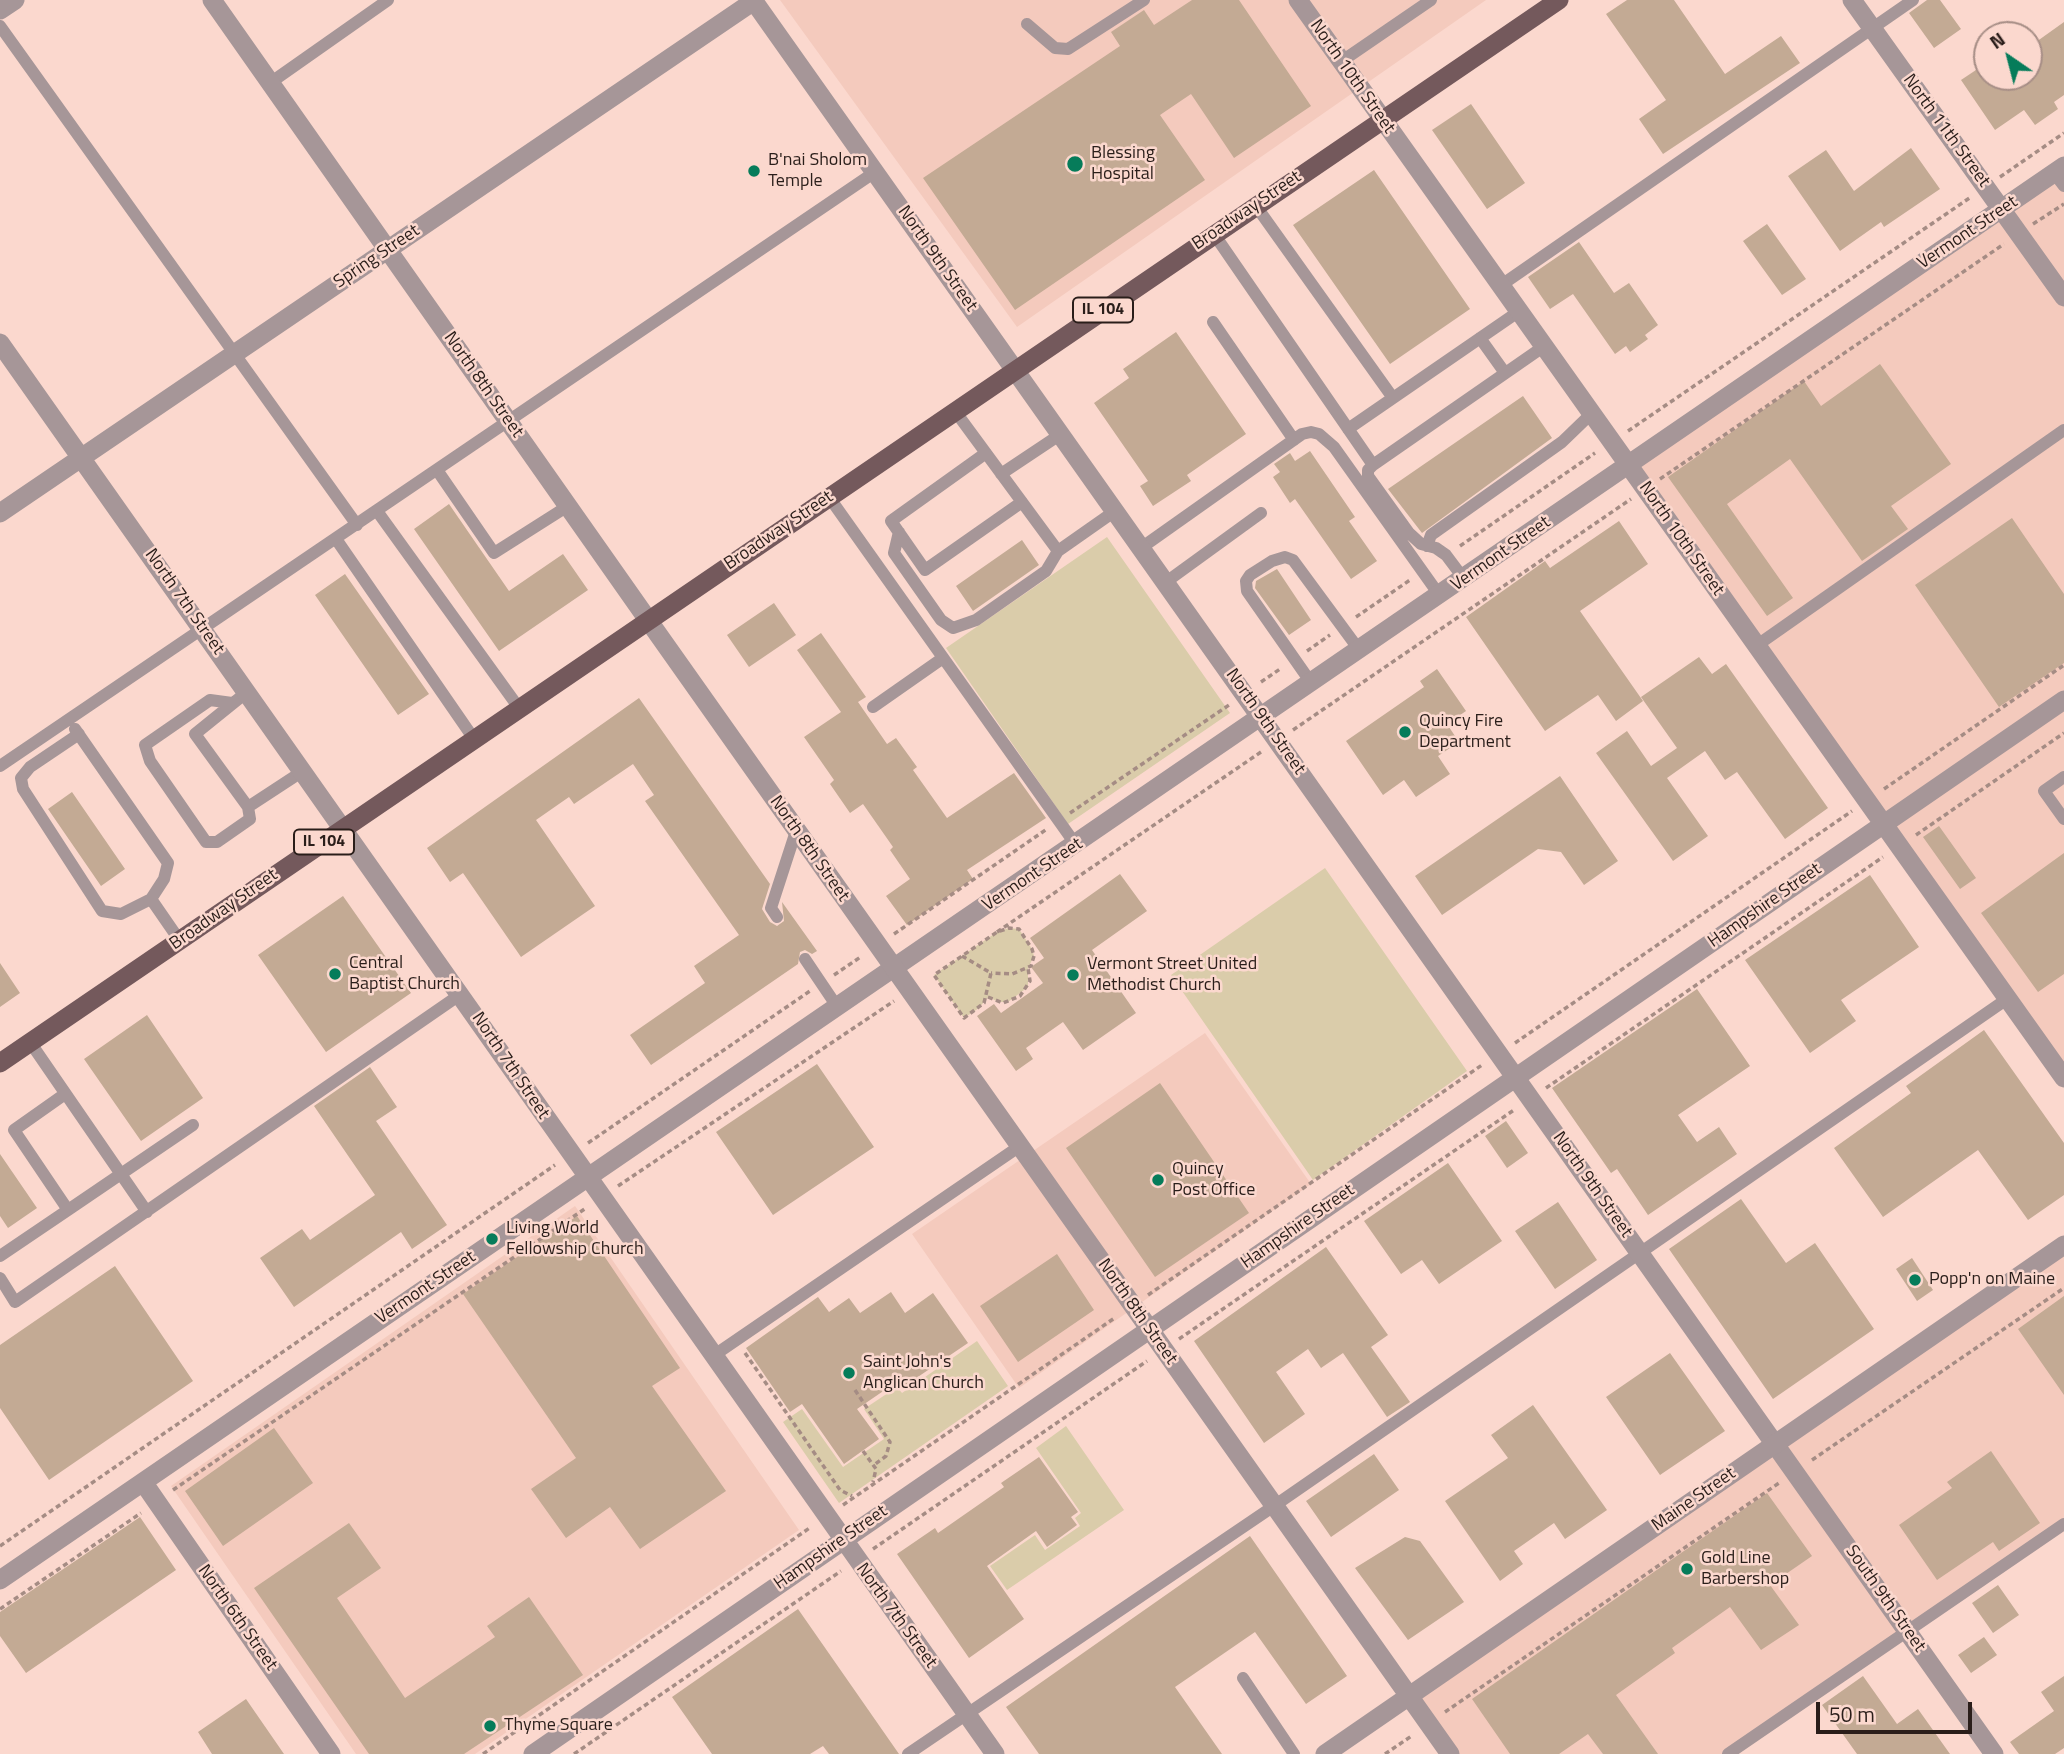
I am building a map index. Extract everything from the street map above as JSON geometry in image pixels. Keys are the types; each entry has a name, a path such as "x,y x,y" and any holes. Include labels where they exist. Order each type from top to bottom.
{"main road":[{"name":"Broadway Street","path":"0,1063 1559,0"}],"street":[{"path":"0,10 15,0"},
{"name":"North 8th Street","path":"212,0 877,946 1450,1754"},
{"name":"North 9th Street","path":"753,0 1776,1444"},
{"name":"Spring Street","path":"0,513 753,0"},
{"name":"North 10th Street","path":"1298,0 2064,1079"},
{"name":"North 11th Street","path":"1852,0 2064,297"},
{"name":"Vermont Street","path":"0,1580 2002,209 2061,175"},
{"name":"North 7th Street","path":"0,343 204,630 239,697 303,771 344,828 825,1517 995,1754"},
{"name":"Hampshire Street","path":"533,1754 2064,700"},
{"name":"Maine Street","path":"1325,1754 2064,1245"},
{"name":"South 9th Street","path":"1776,1444 1994,1754"},
{"name":"North 6th Street","path":"144,1482 331,1754"}],"lane":[{"path":"270,83 388,0"},
{"path":"1027,24 1055,48 1068,49 1144,0"},
{"path":"1500,286 1913,0"},
{"path":"1342,61 1426,1"},
{"path":"0,26 357,525"},
{"path":"0,766 875,172"},
{"path":"1255,206 1393,398"},
{"path":"1213,234 1373,465"},
{"path":"1348,429 1518,312"},
{"path":"1213,322 1294,440"},
{"path":"1480,338 1505,373"},
{"path":"1464,579 1447,555 1427,546 1409,533 1368,476 1368,470 1544,347"},
{"path":"955,411 1058,551"},
{"path":"1427,546 1432,535 1562,442 1591,414"},
{"path":"1756,646 2064,430"},
{"path":"1141,548 1294,440 1311,432 1320,434 1334,447 1440,596"},
{"path":"1001,474 1060,434"},
{"path":"986,453 891,521 925,570 1022,502"},
{"path":"437,470 494,553 568,506"},
{"path":"829,497 1076,845"},
{"path":"377,511 519,708"},
{"path":"898,532 894,553 941,620 953,628 976,620 1046,571 1058,551 1115,511"},
{"path":"1166,582 1261,513"},
{"path":"337,539 474,739"},
{"path":"1311,684 1247,592 1245,581 1251,575 1272,561 1285,557 1293,560 1360,651"},
{"path":"873,707 943,658"},
{"path":"239,697 221,716 195,734 248,807 250,819 217,842 206,842 150,761 145,745 210,700 239,697"},
{"path":"69,720 79,734 168,863 164,879 150,899 121,914 103,911 23,789 21,778 30,767 79,734"},
{"path":"248,807 303,771"},
{"path":"2064,777 2044,791 2064,819"},
{"path":"776,917 771,908 796,831"},
{"path":"150,899 180,941"},
{"path":"805,959 838,1008"},
{"path":"0,1278 15,1302 461,994"},
{"path":"908,1754 1274,1506 2007,999"},
{"path":"30,1042 146,1212"},
{"path":"65,1094 14,1129 68,1210"},
{"path":"0,1256 193,1125"},
{"path":"713,1356 1020,1146"},
{"path":"1728,1754 2064,1524"},
{"path":"1242,1678 1294,1754"}],"path":[{"path":"1447,555 2064,133"},
{"path":"0,1609 2064,204"},
{"path":"0,1546 1422,572"},
{"path":"483,1754 2064,665"},
{"path":"574,1754 2064,733"},
{"path":"988,996 1003,1003 1020,996 1030,982 1028,968 1034,956 1022,933 1009,928 997,932"},
{"path":"962,956 991,973 1012,974 1028,968"},
{"path":"934,975 964,1018 979,1008 988,996 991,973"},
{"path":"1385,1754 2064,1288"},
{"path":"736,1340 840,1490 849,1496 862,1491 876,1478 874,1465 863,1451"},
{"path":"855,1390 890,1442 889,1452 874,1465"}],"shaded area":[{"name":"Blessing Hospital","path":"780,0 1486,0 1017,327"},
{"path":"2064,166 2064,1078 1628,466"},
{"path":"1107,537 1230,713 1068,824 946,648"},
{"path":"1325,868 1467,1071 1313,1180 1171,975"},
{"path":"1009,928 1019,929 1032,949 1034,956 1028,968 1028,987 1008,1002 999,1002 988,997 979,1008 964,1018 934,975 997,932"},
{"path":"1205,1033 1311,1184 1019,1388 912,1234"},
{"path":"575,1206 799,1530 475,1754 356,1754 171,1486"},
{"path":"2064,1245 2064,1524 1728,1754 1450,1754 1409,1696"},
{"path":"977,1341 1008,1386 839,1503 783,1422 802,1409 843,1467 884,1439 864,1409 897,1387 902,1393"},
{"path":"1066,1426 1124,1510 1007,1590 990,1566 1035,1535 1045,1550 1080,1526 1075,1518 1081,1513 1036,1448"}],"building":[{"path":"1192,0 1239,0 1311,106 1234,158 1191,94 1160,115 1205,180 1015,310 923,178 1120,46 1111,32 1144,10 1154,25"},
{"path":"1627,0 1674,0 1725,74 1781,36 1800,63 1663,154 1639,119 1666,100 1606,14"},
{"path":"1927,0 1940,0 1961,29 1934,48 1909,13"},
{"path":"2064,22 2064,95 2054,102 2058,109 2035,125 2024,110 1995,130 1961,80 1973,72 1973,91 2043,91 2043,37"},
{"path":"1471,104 1525,183 1487,209 1432,130"},
{"path":"1911,148 1940,189 1884,227 1881,222 1840,251 1788,176 1826,150 1854,191"},
{"path":"1374,170 1470,309 1390,364 1293,225"},
{"path":"1767,224 1806,279 1782,295 1743,241"},
{"path":"1579,242 1614,293 1629,283 1658,325 1645,335 1648,339 1630,352 1626,346 1615,354 1573,294 1550,309 1528,277"},
{"path":"1176,332 1246,434 1187,475 1191,481 1153,506 1140,486 1148,481 1094,403 1129,378 1123,369"},
{"path":"1880,364 1951,464 1891,506 1908,529 1862,561 1790,459 1727,504 1793,598 1767,616 1668,477 1804,381 1821,406"},
{"path":"1523,396 1552,438 1422,533 1388,489"},
{"path":"1310,451 1355,517 1349,521 1377,561 1351,579 1295,499 1290,503 1273,477 1280,472 1274,464 1290,453 1295,461"},
{"path":"449,504 509,591 563,554 588,590 499,651 414,529"},
{"path":"2012,518 2064,594 2064,663 1999,707 1915,585"},
{"path":"1619,521 1648,564 1580,611 1643,701 1616,721 1598,695 1545,731 1466,617 1545,561 1550,568"},
{"path":"1022,540 1039,565 973,611 956,586"},
{"path":"1277,569 1311,620 1289,635 1255,588 1256,581"},
{"path":"345,574 429,694 398,715 315,595"},
{"path":"774,603 796,635 749,667 727,635"},
{"path":"821,633 866,697 858,702 887,744 896,738 917,767 913,770 947,818 1014,773 1046,818 967,870 973,879 907,925 886,896 910,879 890,850 893,847 863,804 850,813 830,784 834,780 804,737 841,712 797,650"},
{"path":"1699,657 1712,674 1726,664 1828,808 1785,839 1737,772 1725,780 1705,751 1667,778 1708,836 1673,861 1596,753 1627,731 1651,766 1677,748 1641,697"},
{"name":"Quincy Fire Department","path":"1437,669 1466,711 1447,724 1459,742 1438,756 1450,774 1416,797 1404,780 1383,795 1346,741 1424,687 1420,681"},
{"path":"639,698 770,884 762,909 770,922 777,926 784,921 782,902 817,951 812,954 805,950 800,952 798,964 651,1065 630,1035 705,983 694,966 739,935 645,801 654,795 633,764 574,804 569,797 536,820 595,906 521,957 463,873 450,882 427,848"},
{"path":"1560,776 1618,861 1584,885 1561,852 1538,849 1442,915 1415,876"},
{"path":"72,792 125,869 101,886 48,809"},
{"path":"1939,826 1976,878 1960,889 1923,837"},
{"path":"2064,853 2064,974 2038,992 1981,913"},
{"name":"Vermont Street United Methodist Church","path":"1120,874 1147,911 1092,950 1136,1013 1083,1050 1063,1022 1026,1048 1033,1059 1016,1071 977,1016 994,1004 1001,1013 1043,983 1031,967 1044,958 1030,938"},
{"path":"1870,875 1919,947 1841,1000 1856,1021 1810,1053 1745,960"},
{"name":"Central Baptist Church","path":"343,896 411,993 326,1052 258,955"},
{"path":"0,963 20,993 0,1007"},
{"path":"1697,989 1750,1066 1678,1115 1697,1142 1719,1127 1737,1154 1648,1215 1617,1169 1611,1173 1552,1088"},
{"path":"147,1015 203,1098 141,1141 84,1059"},
{"path":"1984,1030 2064,1143 2064,1195 2028,1220 1978,1150 1883,1217 1834,1148 1911,1093 1906,1086"},
{"path":"817,1064 874,1147 773,1215 716,1132"},
{"path":"370,1067 397,1107 376,1121 447,1225 412,1249 401,1232 294,1307 260,1258 302,1229 310,1240 375,1195 314,1106"},
{"name":"Quincy Post Office","path":"1160,1083 1249,1213 1155,1277 1066,1148"},
{"path":"1506,1121 1528,1153 1507,1168 1485,1136"},
{"path":"0,1154 37,1208 8,1228 0,1216"},
{"path":"1448,1163 1502,1241 1439,1284 1422,1260 1401,1274 1364,1221"},
{"path":"1741,1199 1786,1263 1815,1243 1874,1329 1773,1399 1669,1249"},
{"path":"1558,1202 1597,1260 1555,1289 1515,1231"},
{"path":"577,1216 680,1368 652,1386 726,1491 640,1549 610,1507 566,1538 531,1489 576,1458 463,1294"},
{"path":"1326,1247 1388,1335 1371,1347 1410,1402 1387,1417 1343,1353 1321,1368 1308,1349 1276,1372 1305,1414 1264,1443 1194,1341"},
{"path":"1057,1254 1094,1310 1018,1362 980,1306"},
{"name":"Popp'n on Maine","path":"1912,1258 1933,1290 1917,1301 1896,1269"},
{"path":"115,1266 193,1381 49,1480 0,1408 0,1345"},
{"name":"Saint John's Anglican Church","path":"891,1292 905,1313 933,1293 968,1343 903,1387 898,1381 857,1409 879,1439 844,1464 802,1404 790,1412 746,1348 818,1297 829,1312 849,1298 860,1313"},
{"path":"2064,1296 2064,1395 2018,1329"},
{"path":"1670,1353 1725,1431 1660,1475 1606,1397"},
{"path":"1533,1405 1607,1510 1565,1539 1554,1523 1514,1551 1523,1564 1500,1581 1445,1501 1508,1458 1491,1435"},
{"path":"274,1428 313,1483 223,1546 185,1491"},
{"path":"1991,1451 2040,1523 1999,1551 1993,1542 1937,1580 1899,1525 1952,1488 1947,1482"},
{"path":"1374,1454 1399,1490 1331,1537 1306,1501"},
{"path":"1039,1457 1078,1512 1071,1517 1077,1525 1047,1547 1036,1531 987,1566 1024,1619 969,1658 897,1554 935,1528 938,1533 1004,1487 1001,1483"},
{"path":"1767,1493 1812,1556 1770,1585 1799,1625 1761,1650 1730,1607 1672,1648 1675,1653 1616,1695 1658,1754 1603,1754 1588,1734 1559,1754 1510,1754 1472,1699"},
{"path":"140,1517 176,1570 26,1673 0,1636 0,1612"},
{"path":"349,1523 381,1568 337,1598 405,1698 495,1637 487,1626 529,1597 583,1675 464,1754 369,1754 254,1588"},
{"path":"1250,1536 1347,1676 1306,1704 1255,1632 1175,1687 1222,1754 1039,1754 1006,1707"},
{"path":"1405,1537 1420,1541 1464,1602 1408,1640 1355,1568"},
{"path":"1998,1585 2019,1615 1993,1633 1972,1603"},
{"path":"798,1609 899,1754 829,1754 823,1746 810,1754 712,1754 672,1697"},
{"path":"1984,1637 1997,1655 1971,1673 1958,1655"},
{"path":"1863,1676 1897,1724 1918,1709 1950,1754 1857,1754 1822,1705"},
{"path":"2064,1676 2064,1748 2055,1754 2019,1754 2010,1742 2054,1711 2041,1692"},
{"path":"246,1699 284,1754 212,1754 198,1732"}],"place":[{"name":"Blessing Hospital","path":"1075,164"},
{"name":"B'nai Sholom Temple","path":"754,171"},
{"name":"Quincy Fire Department","path":"1405,732"},
{"name":"Central Baptist Church","path":"335,974"},
{"name":"Vermont Street United Methodist Church","path":"1073,975"},
{"name":"Quincy Post Office","path":"1158,1180"},
{"name":"Living World Fellowship Church","path":"492,1239"},
{"name":"Popp'n on Maine","path":"1915,1280"},
{"name":"Saint John's Anglican Church","path":"849,1373"},
{"name":"Gold Line Barbershop","path":"1687,1569"},
{"name":"Thyme Square","path":"490,1726"}]}
